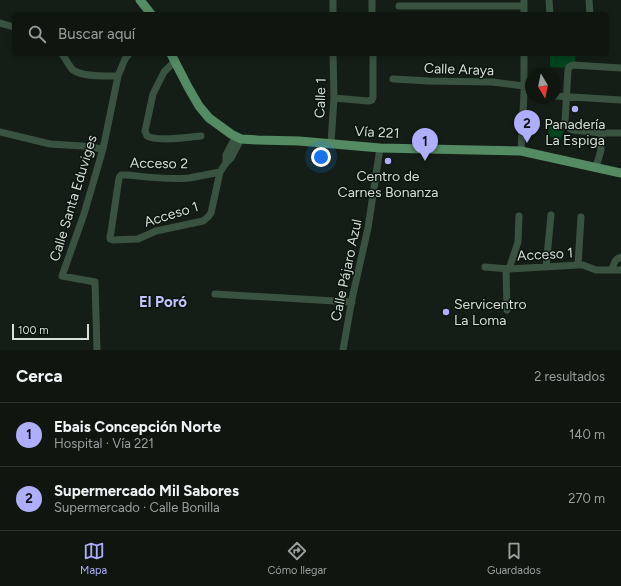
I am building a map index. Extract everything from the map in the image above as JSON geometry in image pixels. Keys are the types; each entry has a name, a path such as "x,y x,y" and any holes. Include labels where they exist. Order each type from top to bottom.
{"main road":[{"path":"140,0 149,12"},
{"name":"Vía 221","path":"173,57 199,106 209,118 238,137 258,140 331,143 380,148 521,151 621,173"}],"street":[{"path":"333,0 333,12"},
{"path":"372,0 372,12"},
{"path":"549,0 550,12"},
{"path":"589,0 590,12"},
{"path":"399,6 524,7"},
{"path":"0,23 12,26"},
{"path":"63,56 72,69 80,74 118,76"},
{"name":"Calle Santa Eduviges","path":"96,350 95,282 62,276 84,214 103,149 118,76 127,56"},
{"name":"Calle 1","path":"331,143 334,98 333,56"},
{"path":"334,98 368,101 372,100 373,56"},
{"path":"524,56 525,72"},
{"path":"173,57 153,94 145,131 146,136 150,138 201,136"},
{"path":"621,68 573,65 569,68 565,122 570,130 621,133"},
{"name":"Calle Araya","path":"393,79 492,82 525,91"},
{"path":"561,97 621,100"},
{"path":"521,151 525,103"},
{"path":"0,132 50,144 103,149"},
{"path":"596,167 601,150 601,133"},
{"name":"Acceso 1","path":"110,239 138,239 156,231 203,221 211,213 220,172 231,158 238,137"},
{"name":"Calle Pájaro Azul","path":"343,350 368,228 380,148"},
{"name":"Acceso 2","path":"110,239 119,178 121,175 190,178 220,172"},
{"path":"546,267 550,215"},
{"path":"507,310 508,269 518,242 520,216"},
{"path":"578,265 581,217"},
{"path":"621,257 616,259 612,270 621,270"},
{"name":"Acceso 1","path":"485,267 508,269 583,265 596,270 612,270"},
{"path":"215,294 352,302"}],"green space":[{"path":"550,56 575,56 575,63 564,68 550,67"},
{"path":"549,123 562,123 560,126 564,131 560,140 548,136"}],"place":[{"name":"Panadería La Espiga","path":"575,109"},
{"name":"Supermercado Mil Sabores","path":"527,143"},
{"name":"Centro de Carnes Bonanza","path":"388,161"},
{"name":"Ebais Concepción Norte","path":"425,161"},
{"name":"Servicentro La Loma","path":"446,312"}],"district":[{"name":"El Poró","path":"163,302"}]}
